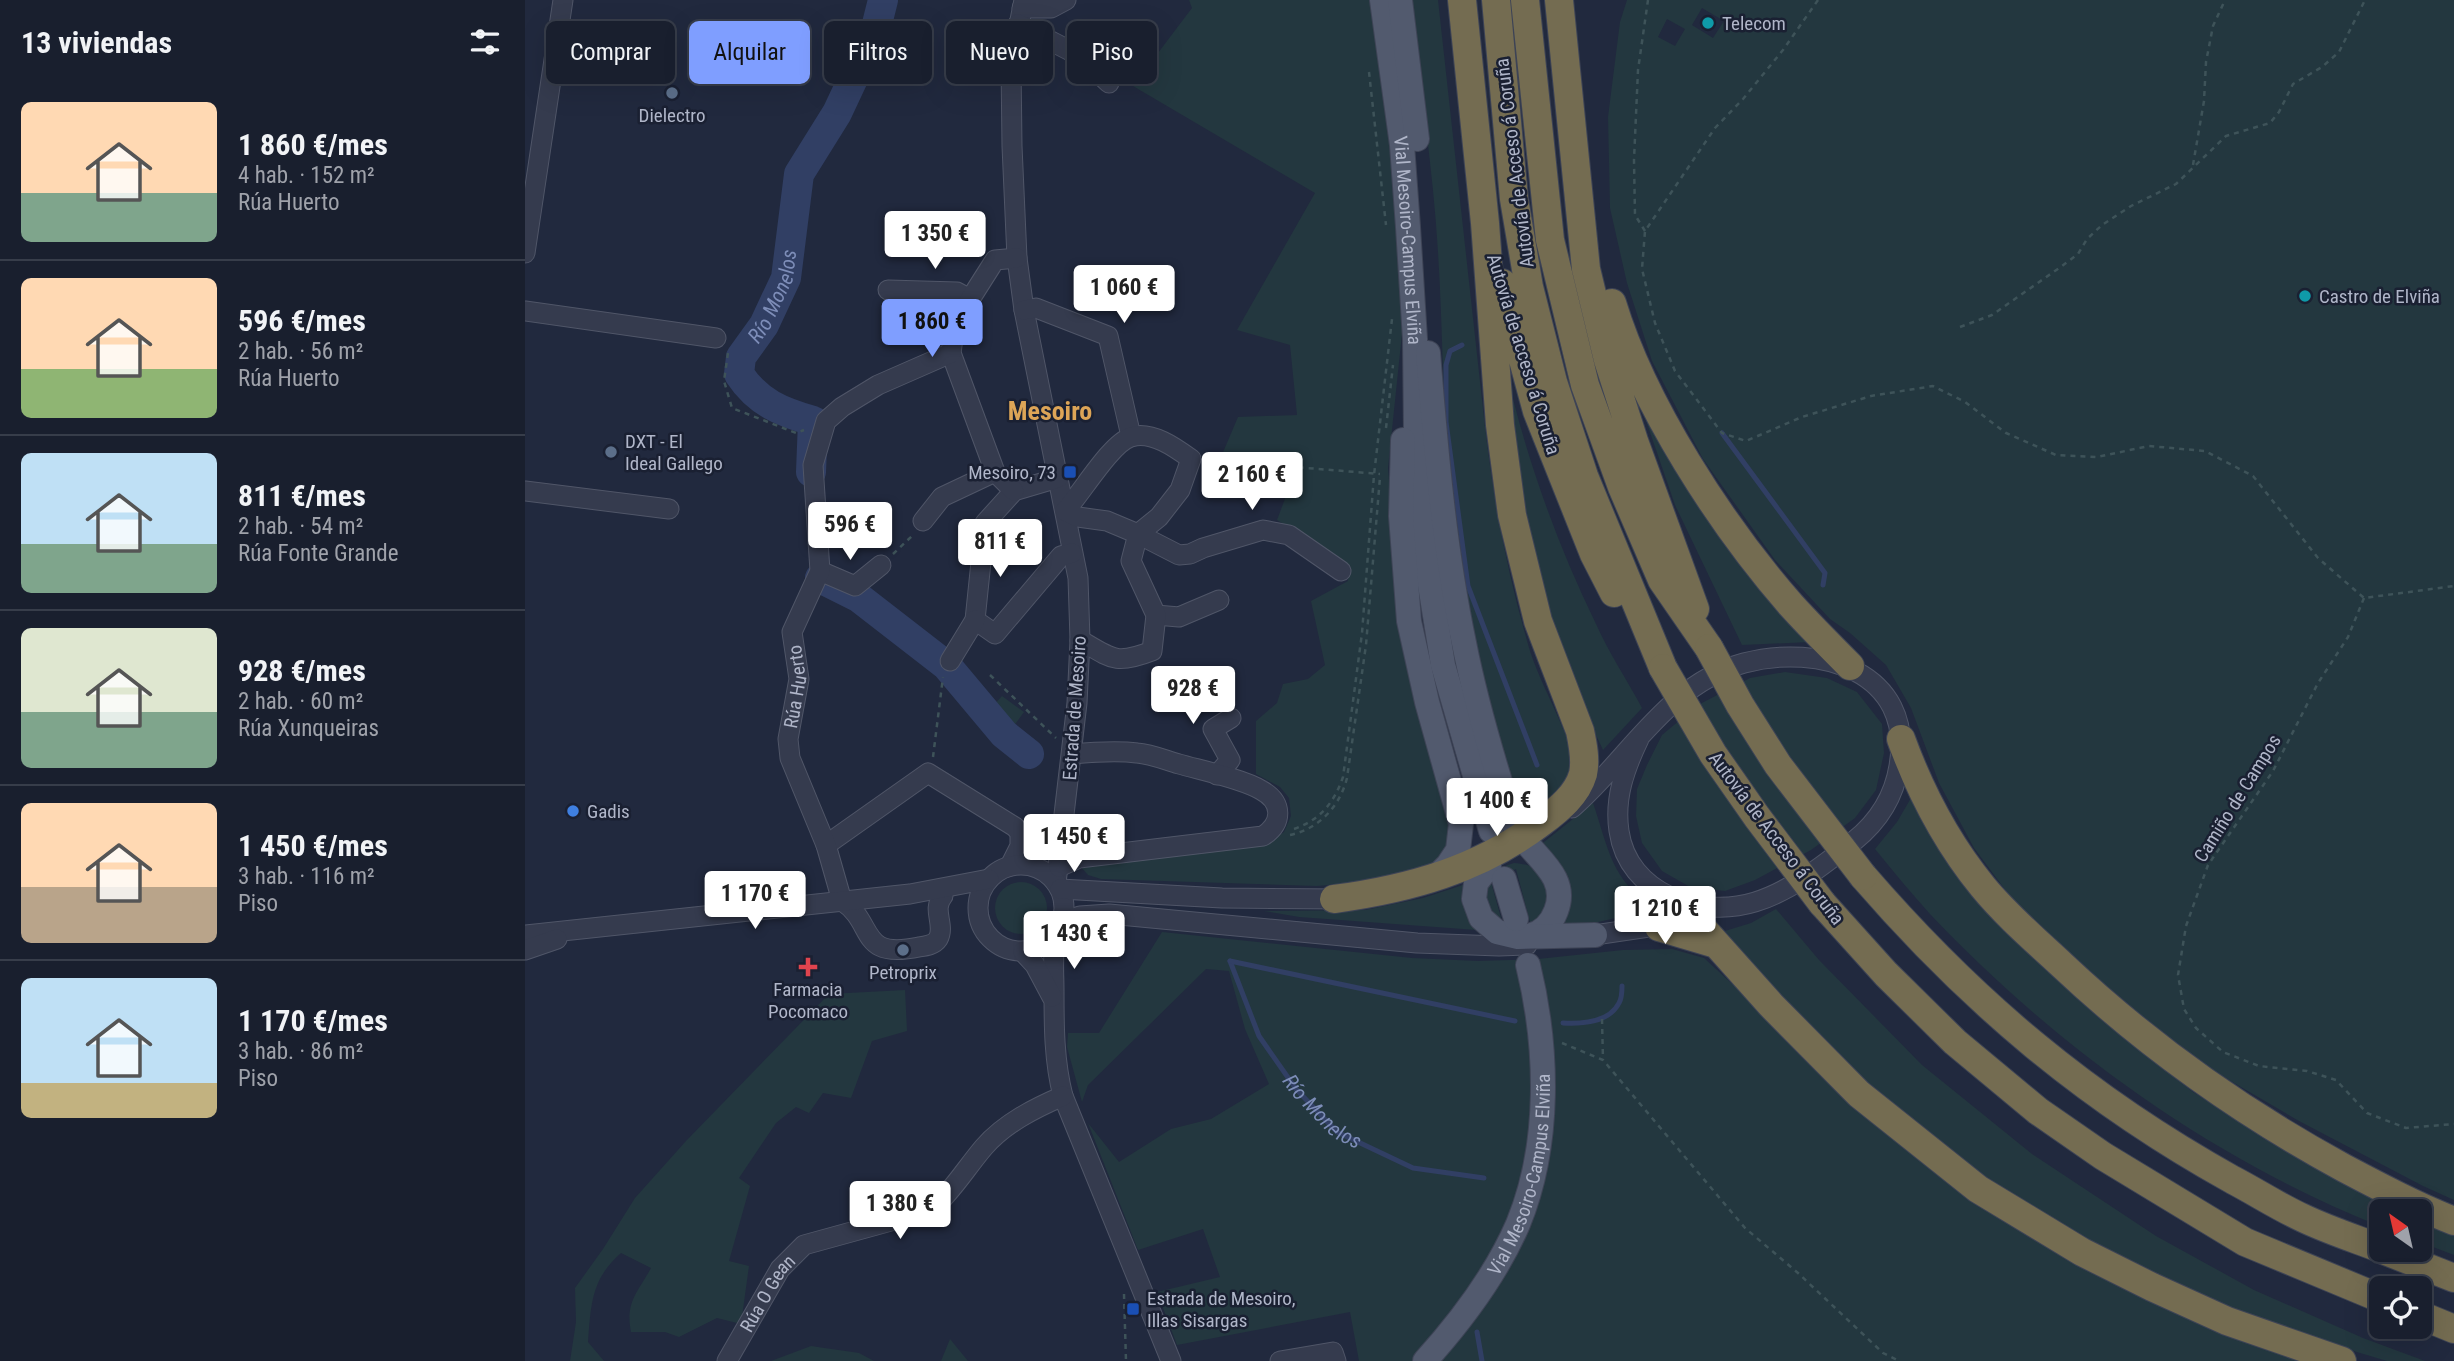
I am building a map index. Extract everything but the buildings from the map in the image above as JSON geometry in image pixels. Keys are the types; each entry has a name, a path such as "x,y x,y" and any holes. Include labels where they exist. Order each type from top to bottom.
{"highway":[{"path":"1334,899 1396,889 1436,877 1523,841 1571,796 1583,773 1584,750 1580,732 1538,621 1512,515 1500,425 1485,223 1462,0"},
{"name":"Autovía de Acceso á Coruña","path":"1496,0 1514,200 1529,287 1546,355 1584,476 1663,668 1713,754 1822,903 1886,974 1955,1041 2038,1111 2103,1156 2245,1242 2369,1293"},
{"name":"Autovía de Acceso á Coruña","path":"1525,0 1550,240 1585,386 1622,487 1662,580 1709,648 1740,705 1778,765 1863,876 1906,927 2019,1034 2098,1096 2182,1151 2302,1218 2369,1244"},
{"path":"1559,0 1586,269 1608,360 1634,441 1709,648"},
{"path":"1574,161 1621,333 1676,443 1740,543 1791,605 1850,666"},
{"name":"Autovía de acceso á Coruña","path":"1485,223 1537,411 1564,482 1594,554 1623,608 1663,668"},
{"path":"1901,739 1930,806 1982,886 2017,924 2102,1003 2206,1084 2256,1117 2398,1197 2454,1221"},
{"path":"1505,797 1522,814 1536,818 1549,816"},
{"path":"1685,909 1771,1005 1859,1094 1979,1189 2082,1252 2152,1287 2227,1321 2342,1361"},
{"path":"1659,927 1718,945"},
{"name":"Autovía de Acceso á Coruña","path":"2414,1262 2454,1278"},
{"path":"2432,1320 2454,1329"}],"main road":[{"name":"Vial Mesoiro-Campus Elviña","path":"1382,0 1402,145 1419,482 1426,560 1443,665 1491,831"},
{"name":"Vial Mesoiro-Campus Elviña","path":"1400,0 1412,89 1427,257 1413,331"},
{"path":"1413,331 1464,643 1480,712 1505,797 1523,841 1551,870 1559,891 1552,920 1541,931 1522,928"},
{"path":"1413,331 1407,378 1401,516 1409,621 1420,673 1459,813 1461,831 1458,850 1436,877"},
{"path":"1522,928 1496,872 1476,883 1474,899 1481,918 1503,935 1522,928 1595,935"},
{"name":"Vial Mesoiro-Campus Elviña","path":"1425,1361 1474,1302 1500,1259 1518,1222 1530,1182 1539,1138 1542,1087 1536,997 1528,965"}],"street":[{"path":"525,253 563,0"},
{"path":"1021,11 1051,8 1066,0"},
{"path":"1021,11 1067,47"},
{"name":"Estrada de Mesoiro","path":"1021,11 1011,65 1017,258 1024,310 1078,578 1081,656 1058,880 1064,905 1059,928 1054,1005 1057,1072 1063,1096 1167,1357"},
{"path":"1014,491 995,472 951,353 955,323 1015,233"},
{"path":"995,260 1017,258"},
{"path":"888,290 957,292 970,299"},
{"path":"1024,310 1036,308 1108,336 1131,436"},
{"path":"525,311 716,338"},
{"path":"826,421 842,407 878,385 951,353"},
{"name":"Rúa Huerto","path":"826,421 813,465 820,571 792,632 799,679 788,739 790,758 826,845 842,901"},
{"path":"1080,640 1108,657 1128,660 1152,651 1156,615 1131,561 1138,534 1159,517 1180,490 1191,459 1174,446 1150,437 1131,436 1114,449 1065,511 1078,517 1107,521 1138,534 1179,555 1190,554 1263,530 1289,535 1341,571"},
{"path":"923,520 942,497 995,472"},
{"path":"947,665 975,620 985,523 1014,491 1058,478"},
{"path":"525,491 669,509"},
{"path":"975,620 995,634 1061,556 1072,553"},
{"path":"820,571 855,586 881,565"},
{"path":"1156,615 1179,617 1219,600"},
{"path":"1784,656 1819,658 1850,666 1882,692 1892,707 1901,739 1896,782 1888,803 1871,825 1831,859 1789,886 1756,902 1685,909 1659,927 1533,944 1486,946 1417,943 1109,914 1080,916 1059,928 1041,947 1023,952 1001,947 992,940 985,932 978,911 980,894 989,879 1010,866 1034,867 1058,880 1222,898 1360,899 1404,895 1496,872 1523,841 1589,793 1675,700 1704,679 1742,663 1784,656"},
{"path":"1217,775 1230,760 1213,729 1231,718"},
{"path":"1639,739 1625,768 1620,791 1618,810 1621,843 1626,856 1642,877 1685,909"},
{"path":"1058,880 1079,858 1262,836 1273,829 1278,818 1278,808 1261,789 1217,775 1138,752 1072,754"},
{"path":"826,845 927,773 1015,827 1021,839 1010,866"},
{"path":"1034,867 1052,851 1062,835"},
{"path":"531,933 595,929 910,894 989,879"},
{"path":"910,894 943,896 962,901 978,911"},
{"path":"842,901 852,908 869,940 877,946 903,950 937,941 940,935 937,907 943,896"},
{"path":"525,950 595,929"},
{"name":"Estrada de Mesoiro","path":"1023,952 1041,975 1054,1005"},
{"name":"Rúa O Gean","path":"727,1361 780,1269 804,1245 931,1210 943,1200 986,1144 1017,1118 1063,1096"},
{"path":"1280,1361 1333,1352 1336,1361"}],"path":[{"path":"1645,231 1636,215 1634,160 1638,70 1648,0"},
{"path":"1818,0 1783,50 1715,128 1645,231 1642,269 1655,323 1675,371 1722,433 1746,441 1802,417 1871,396 1933,386 1965,402 2006,433 2056,455 2097,457 2149,446 2205,452 2253,476 2318,558 2364,597 2454,586"},
{"path":"2193,168 2204,101 2206,62 2213,26 2225,0"},
{"path":"1960,327 1992,314 2078,254 2087,239 2102,225 2131,206 2176,184 2226,136 2270,123 2279,112 2293,84 2322,67 2339,52 2365,0"},
{"path":"1369,71 1386,229"},
{"path":"1398,312 1413,331"},
{"path":"1273,829 1292,829 1316,819 1335,800 1343,777 1362,633 1374,475 1392,314"},
{"path":"716,338 729,342 725,381 732,408 796,433 826,421"},
{"path":"1385,436 1394,361"},
{"path":"1191,459 1380,474 1366,645 1345,787 1328,814 1300,833 1284,837 1273,829"},
{"path":"881,565 910,540 923,520"},
{"name":"Camiño de Campos","path":"2364,597 2348,637 2318,683 2273,771 2208,865 2186,926 2178,975 2184,1009 2196,1028 2223,1052 2259,1066 2307,1071 2336,1080 2367,1113 2406,1128 2454,1124"},
{"path":"927,773 935,752 947,665"},
{"path":"990,675 1072,754"},
{"path":"1602,1019 1603,1060"},
{"path":"1541,1041 1557,1041 1603,1060 1745,1228 1798,1273 1883,1353 1899,1361"},
{"path":"1126,1361 1123,1288 1134,1273"}],"shaded area":[{"path":"1189,0 1373,0 1391,132 1403,324 1388,468 1393,525 1406,656 1422,730 1452,824 1450,843 1441,858 1426,869 1384,880 1317,886 1101,879 1088,875 1081,867 1266,844 1284,832 1291,816 1289,798 1280,787 1256,774 1256,721 1277,703 1283,684 1308,679 1325,665 1311,601 1348,581 1345,562 1277,520 1298,464 1221,457 1238,417 1297,415 1290,345 1237,330 1315,193 1133,86 1157,84 1157,54 1192,8"},
{"path":"1409,0 1438,0 1485,427 1497,512 1508,568 1530,651 1567,737 1573,760 1573,768 1567,781 1541,805 1522,797 1511,780 1481,669 1466,593 1447,452 1436,220"},
{"path":"1627,0 2454,0 2454,1200 2299,1121 2217,1073 2148,1024 2081,966 2012,899 1974,848 1939,783 1911,708 1886,665 1830,619 1775,560 1703,459 1652,361 1627,283 1610,208 1608,117 1620,22","holes":["1702,8 1724,21 1713,38 1692,25","1667,19 1685,29 1675,46 1658,37"]},
{"path":"1502,352 1529,457 1553,525 1601,635 1642,708 1603,750 1564,666 1531,562"},
{"path":"1631,377 1810,642 1742,645 1675,505"},
{"path":"1785,672 1827,678 1857,692 1882,724 1884,753 1876,790 1855,818 1811,850 1755,880 1725,891 1690,887 1662,871 1642,843 1636,816 1637,789 1647,765 1662,735 1698,705 1750,678"},
{"path":"1002,696 1024,712 1013,727 991,708"},
{"path":"1911,798 1944,849 2002,926 2097,1016 2193,1092 2305,1160 2382,1199 2369,1199 2369,1221 2257,1168 2197,1133 2083,1054 1979,963 1930,914 1875,849 1897,822"},
{"path":"1593,803 1608,850 1620,875 1640,898 1655,909 1585,925 1561,926 1539,846"},
{"path":"1514,863 1535,868 1547,880 1550,894 1546,909 1537,922 1524,930 1508,930 1492,920 1483,903 1486,886 1497,871","holes":["1516,869 1530,922 1503,925 1491,882"]},
{"path":"1021,882 1031,884 1039,890 1045,898 1045,918 1039,926 1031,932 1021,934 1011,932 1003,926 997,918 995,908 997,898 1003,890 1011,884"},
{"path":"1463,885 1467,912 1477,930 1299,917 1264,911 1365,910 1423,898"},
{"path":"1776,909 1819,960 1922,1065 2032,1154 2156,1236 2254,1290 2363,1338 2425,1361 2387,1361 2300,1335 2176,1287 2069,1231 1971,1168 1862,1082 1770,989 1725,931 1751,923"},
{"path":"1162,932 1412,958 1478,961 1538,959 1623,950 1672,949 1704,958 1928,1164 2308,1361 1359,1361 1350,1312 1177,1345 1157,1292 1220,1277 1203,1229 1138,1250 1088,1123 1119,1162 1171,1129 1211,1119 1269,1084 1245,1029 1229,971 1206,969 1088,1085 1082,1102 1067,1047 1068,1033 1099,1033"},
{"path":"905,990 907,1031 872,1041 851,1098 823,1093 809,1113 796,1107 776,1123 739,1178 750,1186 729,1261 749,1266 741,1324 717,1318 679,1337 665,1332 631,1332 631,1305 651,1268 621,1253 598,1283 592,1304 588,1342 604,1361 570,1361 576,1322 575,1288 635,1198 686,1141 829,994"},
{"path":"2433,1223 2454,1232 2454,1255 2433,1247"},
{"path":"950,1339 968,1361 941,1361"},
{"path":"811,1346 859,1353 874,1361 771,1361"}],"waterway":[{"name":"Río Monelos","path":"811,472 813,421 781,410 754,392 739,374 741,357 764,325 786,278 799,174 837,113 875,32 883,0"},
{"path":"1462,345 1450,351 1446,365 1446,422 1468,586 1537,765"},
{"path":"1722,433 1825,573 1823,585"},
{"name":"Río Monelos","path":"820,578 858,597 947,666 1004,734 1029,754"},
{"name":"Río Monelos","path":"1230,961 1259,1036 1296,1089 1337,1132 1413,1168 1484,1178"},
{"path":"1230,961 1515,1021"},
{"path":"1563,1023 1594,1021 1609,1015 1620,1001 1622,986"},
{"name":"Río Monelos","path":"1477,1332 1482,1361"}],"place":[{"name":"Telecom","path":"1708,23"},
{"name":"Dielectro","path":"672,93"},
{"name":"Castro de Elviña","path":"2305,296"},
{"name":"DXT - El Ideal Gallego","path":"611,452"},
{"name":"Mesoiro, 73","path":"1070,472"},
{"name":"Gadis","path":"573,811"},
{"name":"Petroprix","path":"903,950"},
{"name":"Farmacia Pocomaco","path":"808,967"},
{"name":"Estrada de Mesoiro, Illas Sisargas","path":"1133,1309"}],"district":[{"name":"Mesoiro","path":"1050,411"}]}
